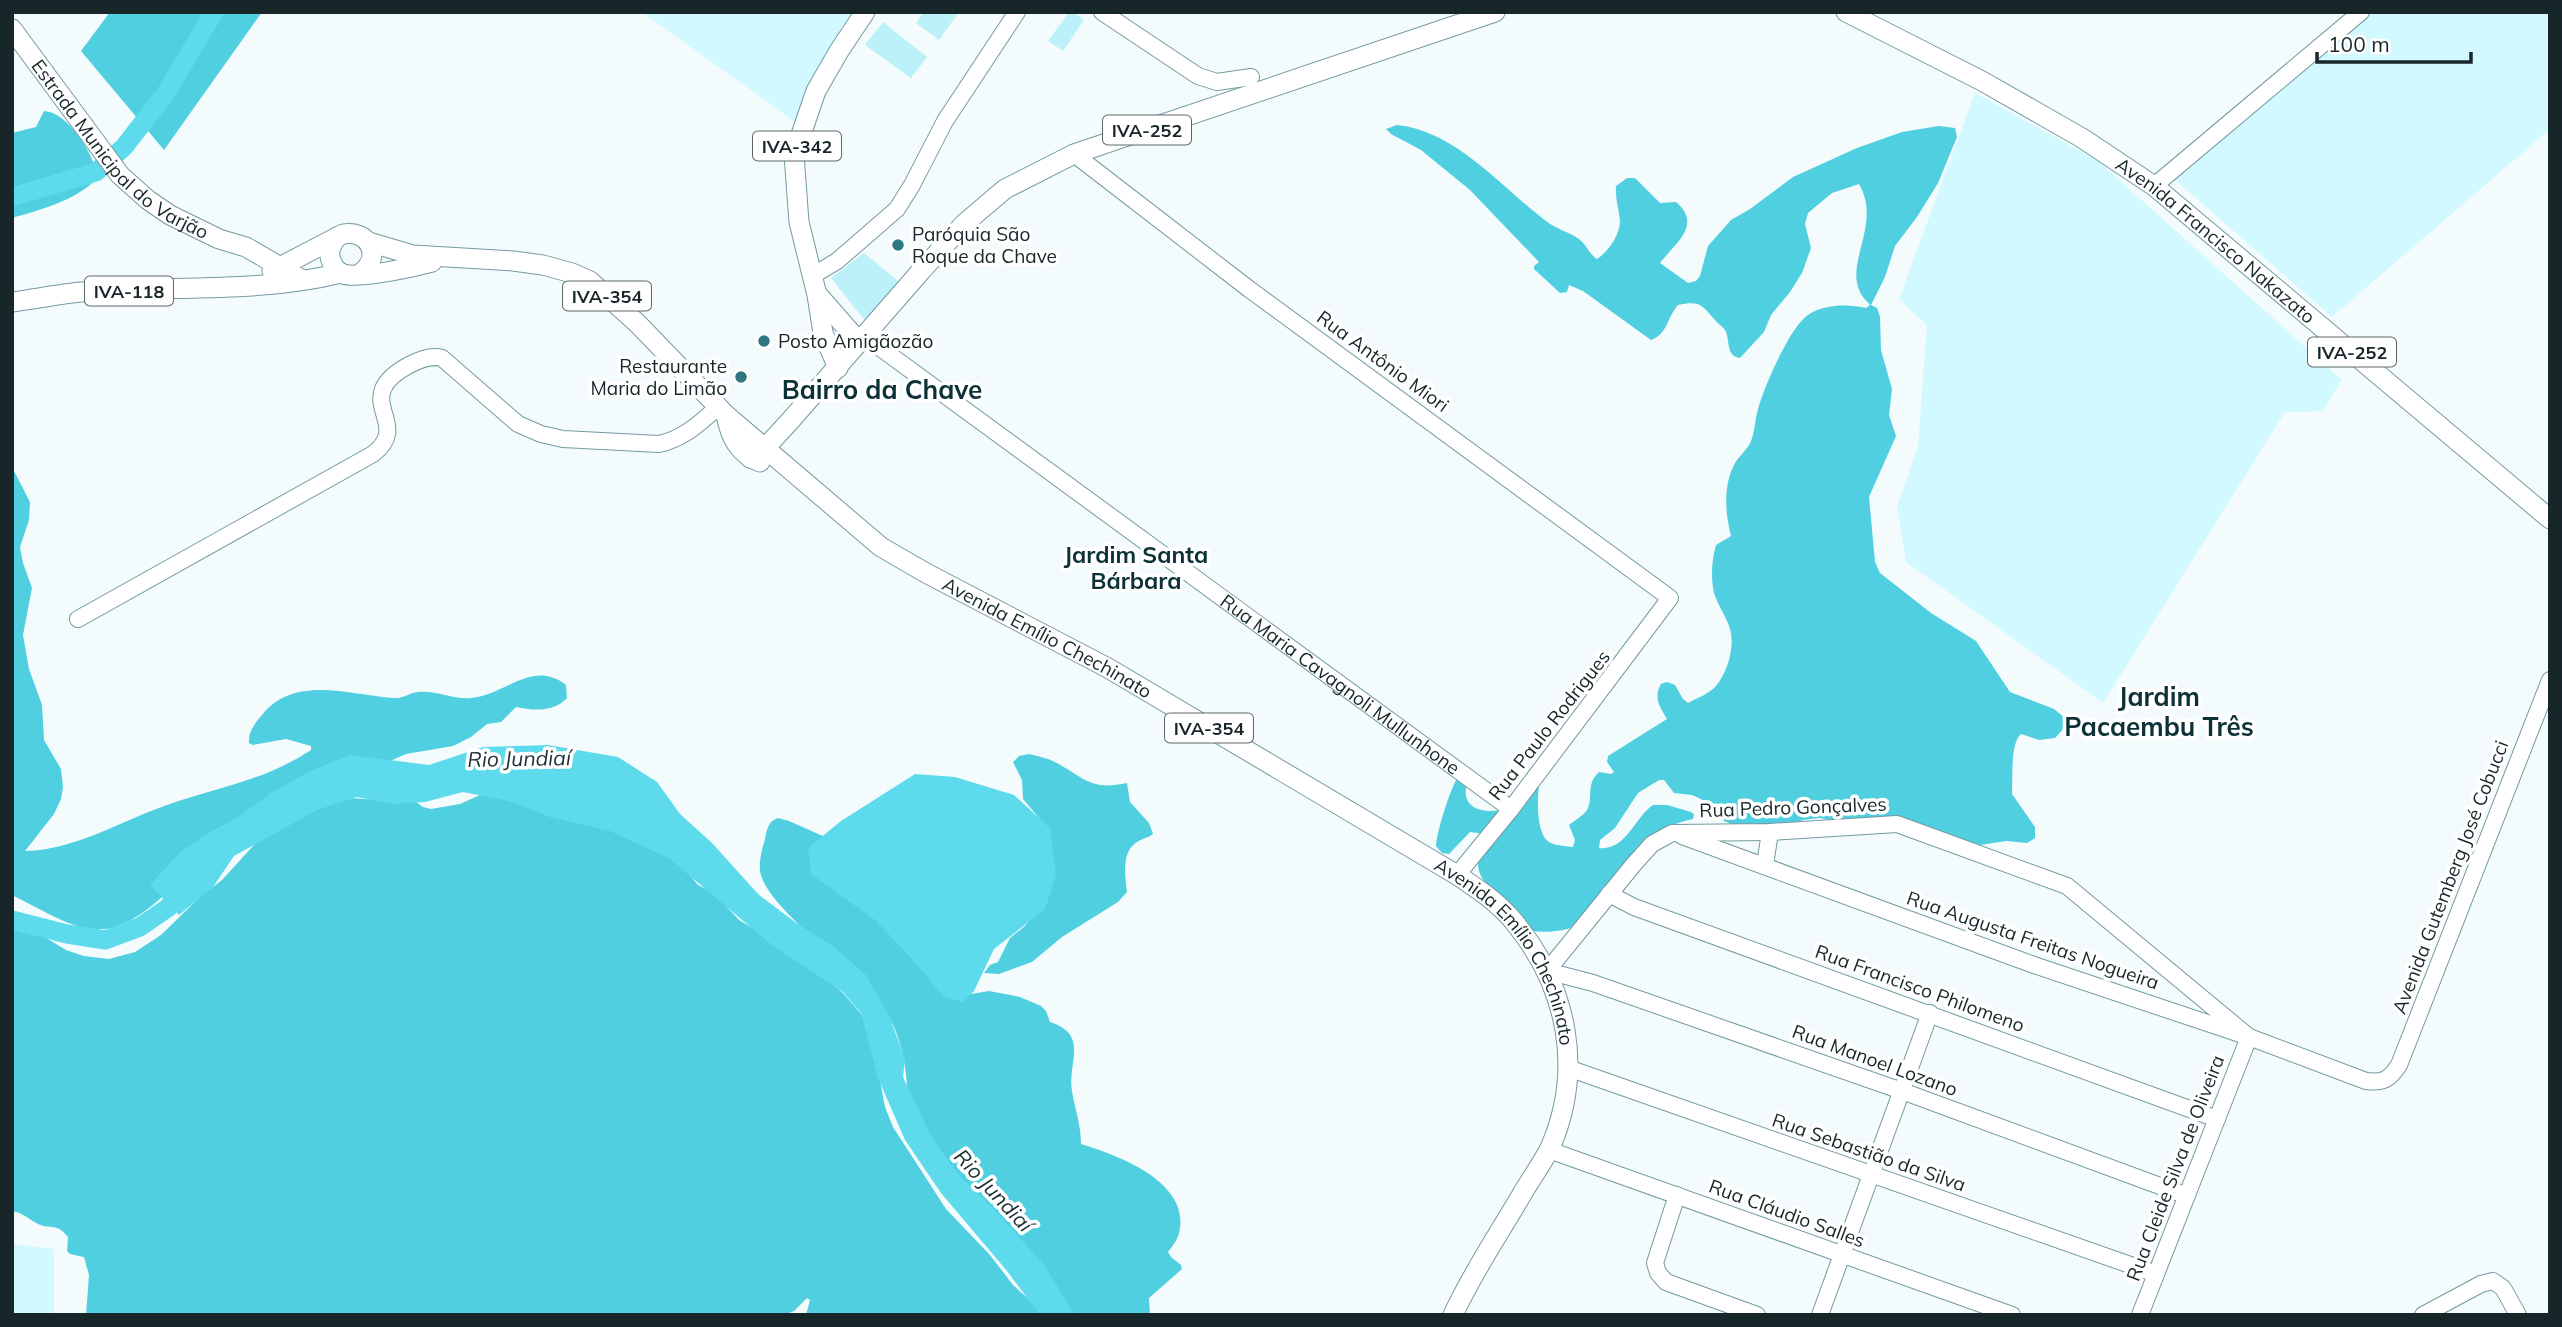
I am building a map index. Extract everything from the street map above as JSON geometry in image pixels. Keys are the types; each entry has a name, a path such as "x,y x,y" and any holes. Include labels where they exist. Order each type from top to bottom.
{"main road":[{"name":"IVA-342","path":"814,285 799,222 794,155 816,91 865,12"},
{"name":"IVA-252","path":"757,453 818,390 975,215 1005,188 1074,154 1495,12"},
{"name":"Avenida Francisco Nakazato","path":"1846,12 1982,81 2071,131 2154,186 2550,519"},
{"name":"Estrada Municipal do Varjão","path":"12,30 120,175 170,215 206,234 246,247"},
{"path":"350,232 358,233 369,242 373,256 367,269 361,273 341,274 333,266 329,256 337,237 350,232"},
{"name":"IVA-118","path":"247,285 337,237"},
{"name":"IVA-354","path":"369,242 413,255 543,265 590,281 637,323 722,411"},
{"path":"246,247 314,248"},
{"path":"246,247 301,279"},
{"name":"IVA-354","path":"361,273 406,269 447,258"},
{"name":"IVA-118","path":"12,302 83,292 222,289 341,274"},
{"path":"814,285 824,333 838,368"},
{"name":"Rua Maria Cavagnoli Mullunhone","path":"814,285 861,339"},
{"path":"818,390 824,333"},
{"name":"Avenida Emílio Chechinato","path":"722,411 733,438 787,468 881,547 1098,663 1457,876 1489,897 1515,922 1547,971 1560,1004 1568,1068 1562,1115 1549,1150 1456,1312"}],"street":[{"path":"814,285 837,261 897,209 945,121 1017,12"},
{"path":"1102,12 1198,76 1217,82 1251,77"},
{"path":"2154,186 2361,12"},
{"name":"Rua Antônio Miori","path":"1074,154 1260,297 1670,598"},
{"name":"Rua Maria Cavagnoli Mullunhone","path":"861,339 1511,809"},
{"path":"78,619 381,448 387,438 382,400 384,387 413,363 428,356 442,358 518,424 562,439 659,444 672,441 722,411"},
{"name":"Rua Paulo Rodrigues","path":"1457,876 1511,809 1670,598"},
{"name":"Avenida Gutemberg José Cobucci","path":"2382,1083 2391,1077 2399,1065 2550,680"},
{"name":"Rua Pedro Gonçalves","path":"1672,832 1770,832 1897,824 2067,886 2249,1037"},
{"path":"1547,971 1652,844 1672,832"},
{"name":"Rua Augusta Freitas Nogueira","path":"1672,832 2034,965 2249,1037 2366,1082 2382,1083"},
{"path":"1765,865 1770,832"},
{"name":"Rua Francisco Philomeno","path":"1609,894 1634,907 2217,1119"},
{"name":"Rua Manoel Lozano","path":"1547,971 1593,983 1902,1091 2187,1196"},
{"path":"1820,1315 1930,1013"},
{"name":"Rua Cleide Silva de Oliveira","path":"2140,1315 2249,1037"},
{"name":"Rua Sebastião da Silva","path":"1568,1068 2156,1274"},
{"name":"Rua Cláudio Salles","path":"1549,1150 2012,1315"},
{"path":"1676,1195 1655,1263 1658,1273 1666,1282 1757,1315"},
{"path":"2423,1315 2481,1284 2493,1281 2503,1288 2518,1315"}],"shaded area":[{"path":"110,12 262,12 164,150 81,51"},
{"path":"642,12 852,12 839,31 798,124"},
{"path":"924,12 959,12 939,40 916,23"},
{"path":"1069,12 1084,20 1063,51 1048,41"},
{"path":"2370,12 2550,12 2550,129 2332,317 2172,177"},
{"path":"883,22 927,57 911,78 865,45"},
{"path":"1975,93 2098,161 2342,380 2323,411 2285,412 2103,703 1906,562 1897,507 1918,446 1927,325 1899,299"},
{"path":"44,111 53,113 71,127 92,159 98,178 79,193 12,218 12,133 36,127"},
{"path":"1397,125 1418,129 1458,149 1546,221 1579,239 1597,259 1613,243 1618,232 1620,221 1616,186 1627,178 1635,178 1660,203 1676,202 1684,210 1687,226 1684,234 1660,263 1688,283 1696,281 1700,276 1708,246 1731,220 1793,177 1857,148 1902,132 1939,126 1955,128 1957,137 1938,183 1895,246 1885,277 1871,305 1877,308 1880,317 1881,350 1892,389 1889,415 1896,436 1869,497 1875,562 1880,573 1931,613 1976,641 2010,692 2054,709 2064,717 2065,727 2055,738 2039,740 2021,734 2015,745 2012,794 2035,827 2035,838 2027,843 2006,841 1980,845 1913,828 1850,824 1820,818 1781,827 1731,824 1724,821 1701,799 1674,793 1664,780 1659,780 1638,793 1615,828 1600,840 1599,848 1608,848 1623,839 1653,805 1667,805 1691,812 1694,814 1693,819 1668,829 1651,846 1611,900 1596,914 1579,925 1557,931 1530,931 1491,891 1478,866 1485,842 1484,834 1470,832 1449,854 1442,853 1436,846 1437,839 1458,777 1467,779 1468,801 1476,808 1487,811 1508,807 1535,786 1539,786 1540,826 1546,839 1551,843 1573,847 1575,840 1569,825 1587,810 1592,782 1599,772 1614,772 1607,762 1608,756 1667,719 1658,698 1661,684 1667,682 1675,685 1688,703 1710,691 1720,680 1727,666 1732,643 1728,624 1714,593 1712,566 1716,545 1731,536 1727,518 1728,480 1735,463 1750,444 1758,409 1778,358 1801,322 1814,311 1829,307 1866,308 1870,305 1861,294 1857,280 1867,213 1859,184 1832,193 1808,213 1805,224 1811,248 1802,273 1771,315 1764,332 1740,358 1730,352 1724,329 1700,305 1678,305 1661,334 1651,340 1583,291 1569,285 1567,292 1560,293 1534,269 1539,262 1470,190 1421,150 1386,129"},
{"path":"864,253 904,286 866,322 831,278"},
{"path":"12,467 30,502 29,520 20,547 32,588 23,635 29,669 42,705 44,740 61,769 63,787 54,814 25,851 62,846 80,840 167,805 258,776 293,761 311,750 311,746 286,739 253,745 249,743 251,731 259,718 275,702 290,695 324,690 397,698 425,692 471,698 483,696 530,677 542,676 554,678 566,685 567,698 556,706 543,709 516,707 501,722 487,724 471,737 453,746 406,754 381,765 122,924 105,929 88,929 54,917 12,895"},
{"path":"1029,754 1052,761 1088,782 1104,785 1127,783 1130,802 1149,823 1153,834 1137,842 1128,852 1125,865 1127,892 1118,902 1062,937 1032,962 999,974 984,973 990,965 998,962 1010,938 1025,926 1038,910 1046,831 1023,799 1022,780 1013,762 1019,756"},
{"path":"407,795 423,807 431,809 460,804 480,795 612,819 679,862 698,885 714,893 739,920 825,978 843,993 862,1015 871,1033 885,1107 893,1127 946,1209 990,1255 1013,1285 1036,1306 1041,1315 806,1315 810,1300 807,1298 794,1311 784,1315 86,1315 89,1275 84,1257 67,1251 68,1237 60,1229 43,1226 12,1211 12,921 28,927 66,950 84,956 109,959 135,952 161,935 201,896 222,880 264,834 298,811 352,798 377,800"},
{"path":"778,818 825,837 954,997 989,991 1020,997 1041,1006 1050,1022 1070,1034 1074,1050 1072,1091 1081,1144 1113,1155 1148,1174 1163,1185 1174,1199 1180,1215 1178,1235 1168,1252 1182,1269 1149,1298 1150,1315 1066,1315 908,1112 907,1084 900,1043 882,1005 870,990 795,921 766,886 760,871 761,855 768,826"},
{"path":"12,1244 54,1249 54,1315 12,1315"}],"water":[{"path":"548,745 618,757 657,782 680,814 712,843 759,895 834,947 866,975 890,1018 905,1059 903,1077 932,1138 958,1174 995,1210 1044,1265 1075,1315 1040,1315 1007,1271 941,1193 905,1140 878,1078 861,1013 843,992 773,946 670,859 610,831 550,817 509,801 463,792 425,802 393,804 357,797 317,810 234,856 213,887 179,915 150,885 180,852 210,832 312,770 351,755 429,765 483,747"},
{"path":"915,774 955,777 1014,795 1050,828 1056,876 1045,909 994,949 974,991 963,1002 943,996 875,920 811,874 808,848 841,821"}],"waterway":[{"path":"12,197 96,172 124,147 166,93 214,12"},
{"name":"Rio Jundiaí","path":"12,920 67,934 105,940 140,927 169,907 182,883"}],"place":[{"name":"Paróquia São Roque da Chave","path":"898,245"},
{"name":"Posto Amigãozão","path":"764,341"},
{"name":"Restaurante Maria do Limão","path":"741,377"}],"district":[{"name":"Bairro da Chave","path":"882,389"},
{"name":"Jardim Santa Bárbara","path":"1136,567"},
{"name":"Jardim Pacaembu Três","path":"2159,711"}]}
